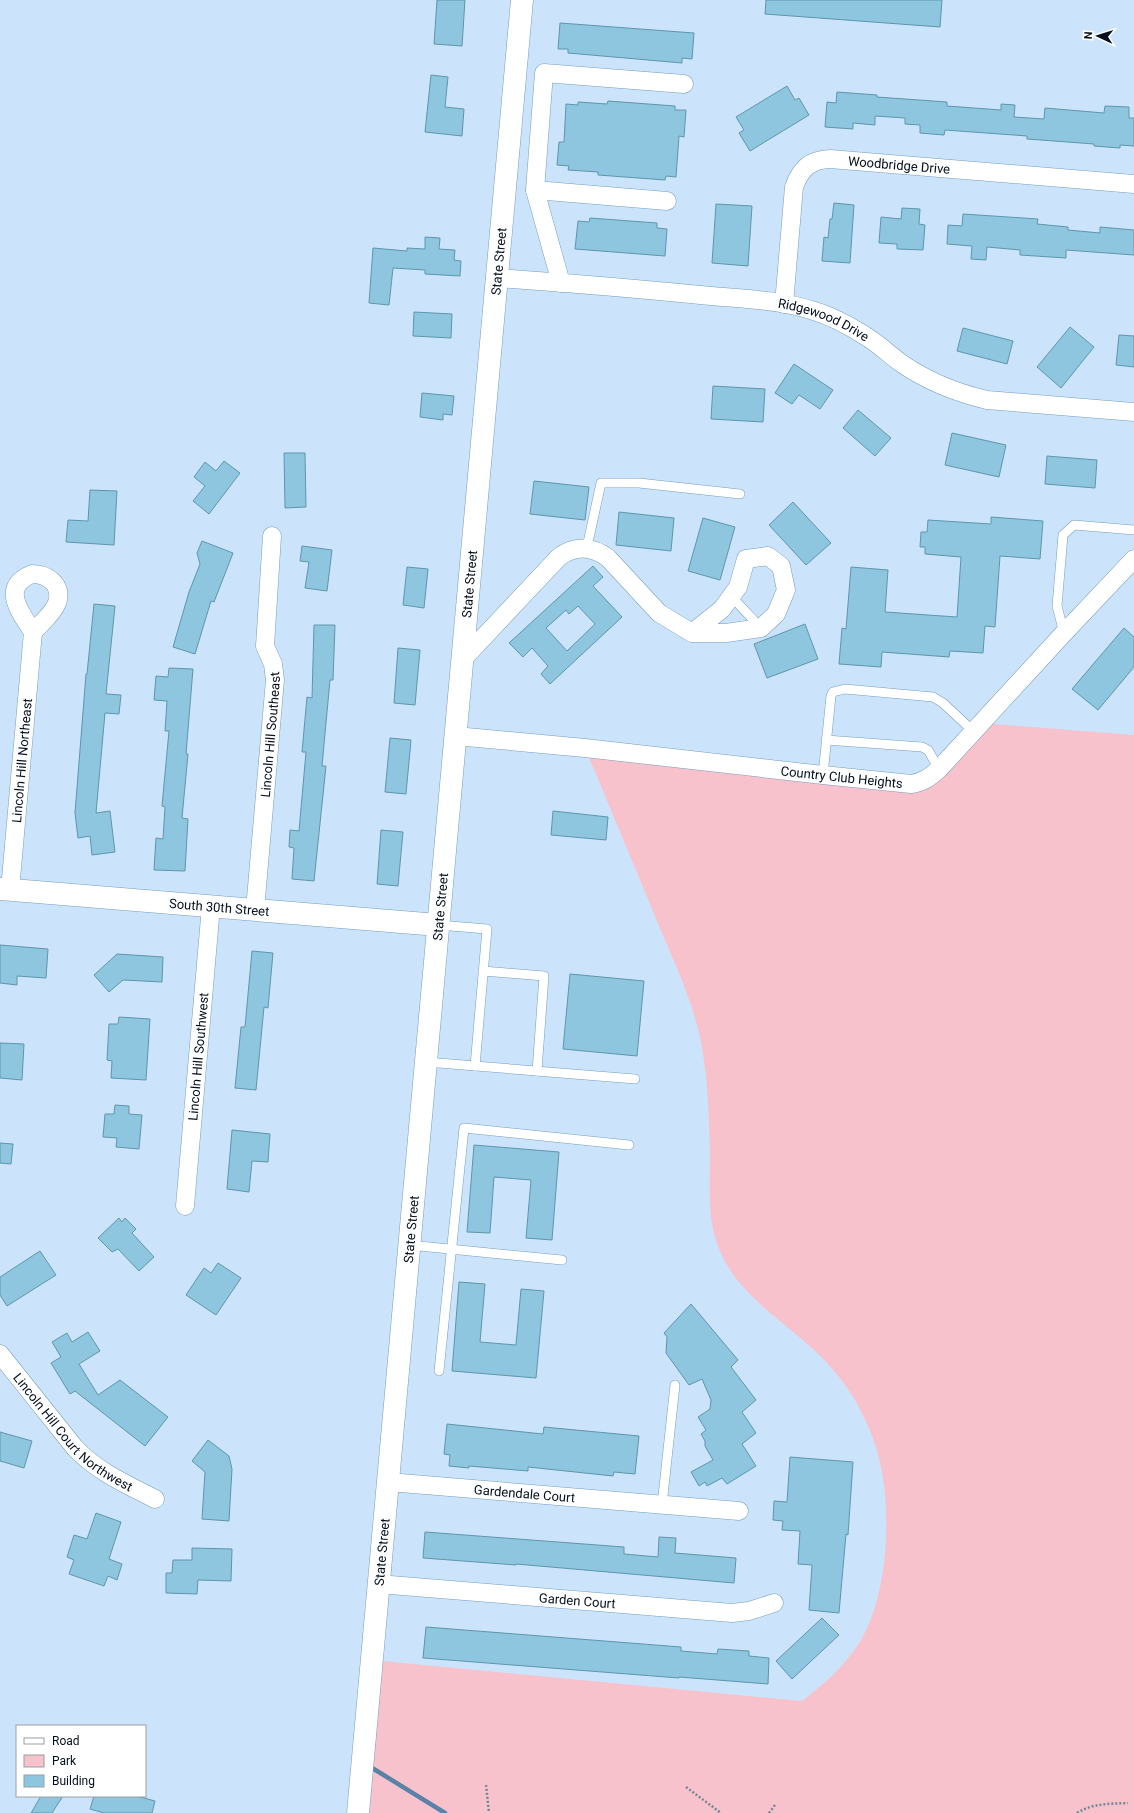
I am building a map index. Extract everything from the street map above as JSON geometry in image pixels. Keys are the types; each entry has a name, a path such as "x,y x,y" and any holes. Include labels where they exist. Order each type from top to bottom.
{"main road":[{"name":"State Street","path":"358,1813 522,0"},
{"name":"South 30th Street","path":"5,889 438,925"}],"street":[{"path":"561,283 535,190 544,73 684,84"},
{"name":"Woodbridge Drive","path":"784,304 794,186 798,175 803,169 813,162 830,159 1134,184"},
{"path":"535,190 667,201"},
{"name":"Ridgewood Drive","path":"497,278 784,304 810,310 832,318 871,339 901,363 920,375 945,387 972,396 987,400 1134,412"},
{"name":"Lincoln Hill Southeast","path":"255,910 275,680 274,664 265,646 272,536"},
{"path":"462,660 559,557 575,548 587,548 602,553 659,613 692,633 726,633 761,628 776,614 786,590 781,566 768,556 746,559 738,587 722,609 692,633"},
{"name":"Country Club Heights","path":"455,736 586,748 823,776 912,784 926,780 940,769 973,731 1134,560"},
{"name":"Lincoln Hill Northeast","path":"5,889 33,632"},
{"name":"Lincoln Hill Southwest","path":"185,1206 211,906"},
{"name":"Lincoln Hill Court Northwest","path":"0,1354 75,1448 89,1462 114,1478 155,1499"},
{"name":"Gardendale Court","path":"388,1482 739,1511"},
{"name":"Garden Court","path":"378,1584 732,1613 749,1611 774,1603"}],"lane":[{"path":"587,548 601,483 639,483 740,494"},
{"path":"1064,633 1057,606 1063,535 1074,525 1134,530"},
{"path":"731,596 761,628"},
{"path":"823,776 831,696 833,692 845,689 933,698 943,703 973,731"},
{"path":"826,740 922,747 928,750 940,769"},
{"path":"438,925 487,929 475,1066"},
{"path":"483,971 544,976 537,1072"},
{"path":"426,1062 635,1080"},
{"path":"440,1371 464,1128 629,1145"},
{"path":"409,1245 562,1260"},
{"path":"662,1505 675,1385"}],"path":[{"path":"486,1785 489,1813"},
{"path":"686,1787 720,1813"},
{"path":"1077,1813 1087,1807 1099,1804 1128,1803"},
{"path":"769,1813 776,1805"}],"green space":[{"path":"980,723 1134,735 1134,1813 358,1813 372,1660 802,1701 849,1658 861,1640 870,1622 877,1602 885,1558 885,1492 879,1459 871,1432 851,1394 835,1372 804,1341 753,1297 738,1281 726,1263 717,1243 710,1210 710,1153 706,1073 702,1047 694,1015 683,983 585,748 911,784"}],"building":[{"path":"437,0 465,0 462,46 434,44"},
{"path":"766,0 942,0 940,27 765,14"},
{"path":"560,23 694,33 692,59 682,58 682,63 568,53 568,49 558,49"},
{"path":"431,75 448,77 445,107 464,109 462,136 425,132"},
{"path":"787,86 795,100 799,98 809,115 750,151 739,133 744,130 736,117"},
{"path":"837,92 877,95 877,97 947,102 947,106 1001,110 1001,104 1015,105 1014,117 1044,119 1045,108 1104,113 1105,106 1129,107 1129,118 1134,118 1134,146 1120,145 1120,148 1094,146 1094,144 1027,139 1027,136 945,130 944,135 920,133 920,125 905,124 905,118 875,116 875,125 853,123 853,129 825,127 827,102 836,103"},
{"path":"608,101 675,106 675,110 686,110 684,137 679,136 676,177 666,176 665,180 598,175 598,172 568,170 569,166 557,165 559,142 564,142 566,104 578,105 578,102 607,104"},
{"path":"834,203 854,205 850,263 822,261 824,237 828,238 830,219 832,219"},
{"path":"716,204 752,206 748,266 712,263"},
{"path":"902,208 920,209 919,224 925,225 923,250 897,249 897,244 879,243 881,217 901,219"},
{"path":"963,214 1038,219 1037,224 1068,227 1068,230 1100,233 1100,227 1134,230 1134,255 1066,250 1066,258 1020,255 1020,250 987,247 986,260 971,259 972,246 947,244 948,225 962,226"},
{"path":"590,218 657,223 657,228 667,229 665,256 575,249 578,221 589,222"},
{"path":"425,237 440,238 439,249 455,250 454,260 461,261 460,276 425,274 425,270 393,268 389,305 369,303 373,248 407,251 407,248 425,249"},
{"path":"414,312 452,314 451,338 413,336"},
{"path":"1070,327 1094,347 1061,388 1037,367"},
{"path":"963,328 1013,341 1007,364 957,351"},
{"path":"1119,335 1134,336 1134,367 1116,365"},
{"path":"794,364 833,390 820,409 799,395 792,404 775,393"},
{"path":"713,386 765,389 763,422 711,419"},
{"path":"422,393 454,396 452,415 443,414 443,420 420,417"},
{"path":"858,410 891,438 875,456 843,428"},
{"path":"952,433 1006,445 999,477 945,465"},
{"path":"284,453 305,453 306,507 285,508"},
{"path":"1047,456 1097,460 1095,488 1045,484"},
{"path":"224,461 240,473 209,514 193,501 205,486 194,477 205,462 216,471"},
{"path":"534,481 589,487 585,520 530,514"},
{"path":"90,490 117,491 114,545 66,542 68,520 88,521"},
{"path":"793,502 831,543 806,565 769,525"},
{"path":"619,512 674,518 671,551 616,545"},
{"path":"991,517 1043,521 1040,559 1000,556 995,627 985,626 983,653 950,651 949,657 882,652 881,667 839,664 842,628 846,629 851,567 888,570 885,612 957,617 961,557 925,554 925,547 920,547 921,532 927,532 928,520 991,524"},
{"path":"703,518 735,527 720,580 688,571"},
{"path":"202,541 233,553 214,602 211,601 195,654 173,647 189,592 200,564 197,553"},
{"path":"302,546 332,550 327,591 305,588 309,562 300,561"},
{"path":"593,566 603,577 593,586 622,617 550,684 541,674 548,666 532,648 523,657 509,643","holes":["578,606 595,624 567,651 546,628 566,610 569,614"]},
{"path":"407,567 428,569 424,608 403,605"},
{"path":"94,604 115,606 106,694 121,695 119,714 105,713 96,813 110,811 115,852 92,855 90,836 78,838 75,813 86,674"},
{"path":"805,624 818,659 767,678 754,644"},
{"path":"314,625 335,625 333,680 330,680 322,766 326,766 314,881 292,879 294,848 289,847 290,830 299,831 306,752 302,752 307,697 312,698"},
{"path":"1124,628 1134,637 1134,667 1098,710 1072,689"},
{"path":"398,648 420,650 415,705 394,703"},
{"path":"169,668 193,669 186,754 188,754 182,818 188,819 185,871 154,870 156,838 163,839 165,807 162,806 169,731 165,731 167,701 154,700 156,676 168,677"},
{"path":"390,738 411,740 406,794 385,792"},
{"path":"553,811 608,817 606,840 551,835"},
{"path":"381,830 403,832 398,886 377,884"},
{"path":"0,945 48,949 46,978 17,976 17,985 0,983"},
{"path":"252,951 273,953 268,1008 264,1007 256,1090 235,1088 241,1027 245,1027"},
{"path":"117,954 163,957 162,982 123,980 109,992 94,975"},
{"path":"570,974 644,981 637,1056 563,1049"},
{"path":"119,1017 150,1019 146,1080 111,1078 112,1061 107,1060 109,1024 118,1024"},
{"path":"0,1043 24,1044 22,1080 0,1078"},
{"path":"115,1105 129,1106 129,1114 142,1115 139,1149 116,1147 117,1138 103,1137 105,1114 114,1114"},
{"path":"232,1130 270,1134 268,1162 252,1161 249,1192 227,1189"},
{"path":"0,1143 13,1144 11,1164 0,1163"},
{"path":"474,1145 559,1152 552,1240 526,1238 531,1180 494,1177 490,1233 467,1232"},
{"path":"119,1218 122,1222 125,1218 136,1229 132,1233 154,1257 139,1271 118,1249 112,1252 98,1238"},
{"path":"40,1251 56,1275 7,1306 0,1295 0,1277"},
{"path":"218,1263 241,1278 216,1315 186,1295 204,1268 211,1273"},
{"path":"459,1282 485,1284 480,1342 516,1345 521,1289 544,1291 536,1378 452,1371"},
{"path":"691,1304 738,1360 731,1367 756,1400 742,1412 756,1433 742,1444 756,1466 727,1484 722,1478 707,1486 705,1482 699,1486 691,1472 713,1460 705,1446 705,1441 701,1434 706,1430 698,1417 710,1409 711,1400 702,1379 689,1385 666,1353 667,1337 664,1333"},
{"path":"88,1332 100,1351 79,1364 98,1395 120,1380 168,1417 145,1446 75,1391 70,1394 51,1363 61,1357 52,1342 67,1333 72,1342"},
{"path":"447,1424 543,1434 544,1427 639,1436 635,1474 614,1472 613,1476 528,1467 528,1471 469,1466 469,1468 449,1466 450,1455 444,1454"},
{"path":"0,1432 32,1441 24,1468 0,1461"},
{"path":"208,1440 229,1456 232,1469 229,1521 202,1519 205,1472 192,1461"},
{"path":"790,1457 853,1462 848,1535 846,1534 839,1613 809,1610 812,1565 798,1564 800,1531 782,1530 783,1521 773,1520 774,1501 787,1502"},
{"path":"96,1513 121,1522 109,1559 122,1564 117,1580 108,1576 104,1586 69,1574 74,1560 67,1557 74,1535 87,1539"},
{"path":"425,1532 624,1547 624,1554 658,1557 659,1537 676,1538 675,1553 736,1558 734,1583 516,1564 423,1558"},
{"path":"192,1548 232,1549 231,1581 198,1580 197,1594 166,1593 166,1573 172,1573 173,1560 192,1560"},
{"path":"822,1618 839,1635 792,1679 776,1661"},
{"path":"426,1627 681,1647 681,1651 717,1654 718,1649 749,1651 749,1656 769,1658 768,1684 423,1658"},
{"path":"40,1797 62,1797 52,1813 31,1813"},
{"path":"94,1797 141,1797 155,1801 152,1813 104,1813 90,1809"}],"waterway":[{"path":"369,1766 445,1813"}]}
